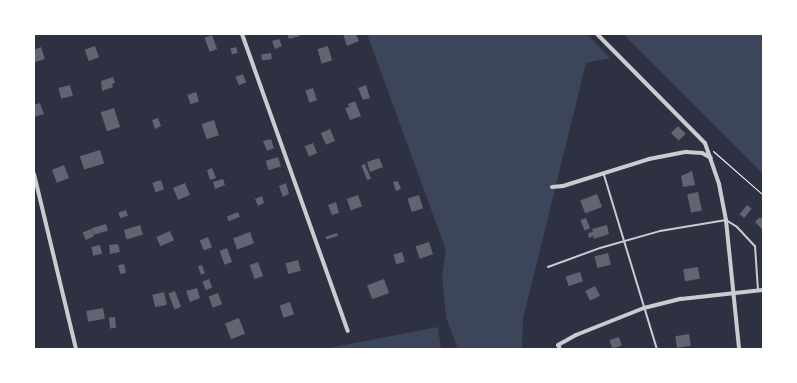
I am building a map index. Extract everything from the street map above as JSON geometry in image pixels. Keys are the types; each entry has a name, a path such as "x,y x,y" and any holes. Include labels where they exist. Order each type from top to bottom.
{"street":[{"path":"242,34 348,331"},
{"path":"597,34 705,144 719,184 726,220 739,349"},
{"path":"552,187 563,186 649,160 686,152 702,153 711,158"},
{"path":"34,174 76,349"},
{"path":"560,349 558,345 576,335 604,322 644,308 681,299 761,290"}],"lane":[{"path":"603,173 657,349"},
{"path":"548,268 623,241 660,231 726,220 737,227 755,246 761,290"}],"path":[{"path":"705,144 763,195"}],"shaded area":[{"path":"367,34 587,34 610,58 586,63 523,319 522,349 458,349 446,318 442,276 446,250"},
{"path":"623,34 763,34 763,174"},
{"path":"438,327 441,349 323,349"}],"building":[{"path":"287,34 299,34 300,36 289,39"},
{"path":"343,34 356,34 359,41 347,46"},
{"path":"212,35 217,49 210,52 204,38"},
{"path":"279,39 282,46 275,49 272,41"},
{"path":"95,46 99,57 89,61 85,50"},
{"path":"328,46 332,60 322,63 317,49"},
{"path":"41,47 45,59 35,62 34,50"},
{"path":"236,47 238,53 232,55 230,49"},
{"path":"271,53 272,59 262,60 261,55"},
{"path":"243,74 246,82 239,85 236,77"},
{"path":"113,77 115,83 112,84 113,87 102,91 101,81"},
{"path":"70,85 73,96 61,99 58,88"},
{"path":"366,85 370,98 363,100 358,88"},
{"path":"313,88 317,100 309,103 305,90"},
{"path":"196,92 199,102 190,104 187,95"},
{"path":"355,101 361,116 350,120 345,108 349,107 348,104"},
{"path":"40,103 44,114 34,117 34,105"},
{"path":"114,108 120,127 107,131 101,112"},
{"path":"158,118 161,126 155,129 152,120"},
{"path":"214,120 219,135 207,139 202,124"},
{"path":"678,126 686,134 679,141 671,133"},
{"path":"330,129 335,141 326,145 321,133"},
{"path":"271,139 274,148 267,151 263,141"},
{"path":"313,143 317,153 309,157 305,146"},
{"path":"100,150 104,163 84,170 80,156"},
{"path":"278,157 281,167 268,170 266,161"},
{"path":"379,158 383,167 370,172 367,162"},
{"path":"365,164 371,179 367,180 361,165"},
{"path":"64,165 69,178 57,183 52,170"},
{"path":"212,168 216,178 210,180 207,170"},
{"path":"692,171 695,185 683,187 681,176"},
{"path":"223,179 225,185 215,189 213,182"},
{"path":"161,180 164,190 155,192 152,183"},
{"path":"398,181 401,189 396,191 393,182"},
{"path":"185,183 190,195 178,200 173,188"},
{"path":"286,183 289,194 283,197 279,186"},
{"path":"698,192 702,211 691,213 687,194"},
{"path":"597,194 602,207 585,214 580,200"},
{"path":"358,195 362,206 351,210 347,199"},
{"path":"419,195 423,208 412,212 408,199"},
{"path":"262,196 264,203 258,206 255,199"},
{"path":"336,202 339,213 332,215 328,205"},
{"path":"747,205 752,209 744,218 739,214"},
{"path":"126,210 128,216 120,218 118,212"},
{"path":"238,212 240,217 229,221 227,216"},
{"path":"760,217 763,220 763,230 755,222"},
{"path":"586,218 590,228 585,230 580,220"},
{"path":"106,224 108,231 94,235 92,228"},
{"path":"140,225 143,235 127,240 124,230"},
{"path":"607,225 609,234 594,239 593,236 589,238 588,233 593,232 592,229"},
{"path":"91,229 94,236 86,240 83,233"},
{"path":"170,231 174,240 160,246 156,237"},
{"path":"250,232 254,243 237,249 233,238"},
{"path":"337,233 338,236 327,240 326,237"},
{"path":"208,237 212,247 204,251 200,240"},
{"path":"429,242 433,254 420,259 416,246"},
{"path":"118,244 120,252 110,254 109,245"},
{"path":"100,245 102,254 93,256 91,247"},
{"path":"227,248 232,262 225,265 219,251"},
{"path":"402,252 405,262 396,264 393,255"},
{"path":"608,253 611,265 597,268 594,256"},
{"path":"298,260 301,271 288,274 285,263"},
{"path":"258,262 263,276 255,279 250,265"},
{"path":"124,264 126,273 120,274 118,265"},
{"path":"202,265 205,273 201,275 198,266"},
{"path":"698,267 700,279 685,281 683,269"},
{"path":"580,272 583,282 569,286 566,276"},
{"path":"209,279 212,287 206,290 202,282"},
{"path":"384,279 389,293 372,299 367,285"},
{"path":"595,286 600,296 590,301 585,291"},
{"path":"197,288 200,298 190,302 186,291"},
{"path":"175,291 181,307 175,309 168,294"},
{"path":"164,292 167,305 155,307 152,295"},
{"path":"218,293 222,304 213,308 209,296"},
{"path":"290,302 294,314 284,318 280,305"},
{"path":"103,308 105,319 88,322 86,311"},
{"path":"115,317 116,328 110,328 109,318"},
{"path":"239,318 245,334 231,339 225,323"},
{"path":"689,334 691,346 677,348 675,336"},
{"path":"619,337 622,346 612,349 609,340"}]}
